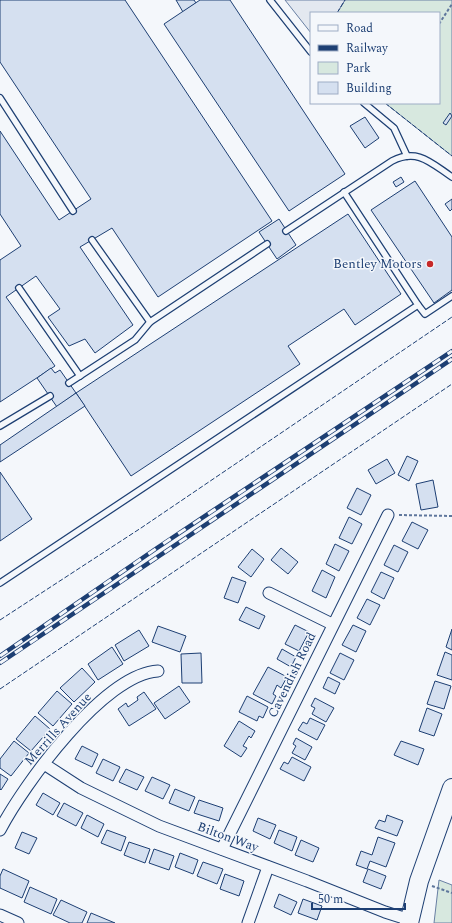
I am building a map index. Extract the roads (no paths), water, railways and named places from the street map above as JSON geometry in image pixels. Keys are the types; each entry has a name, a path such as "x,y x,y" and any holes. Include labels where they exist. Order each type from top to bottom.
{"main road":[{"path":"409,921 420,881 452,788"}],"street":[{"name":"Cavendish Road","path":"222,849 332,624 388,515"},
{"path":"269,593 332,624"},
{"name":"Merrills Avenue","path":"0,830 17,800 44,764 88,712 104,698 144,672 158,670"},
{"name":"Bilton Way","path":"44,764 81,788 133,815 409,921"},
{"path":"248,923 268,867"},
{"path":"0,915 18,923"}],"lane":[{"path":"270,0 310,51"},
{"path":"0,98 73,211"},
{"path":"365,104 394,128 407,156"},
{"path":"286,231 392,161 407,156 415,155 431,162 452,177"},
{"path":"344,192 425,314 452,296"},
{"path":"92,240 150,322"},
{"path":"69,383 135,340 150,322 267,244"},
{"path":"19,288 80,376"},
{"path":"0,583 418,305"},
{"path":"0,426 50,396"}],"railway":[{"path":"0,656 157,548 452,351"},
{"path":"0,663 452,359"}],"place":[{"name":"Bentley Motors","path":"430,264"}]}
